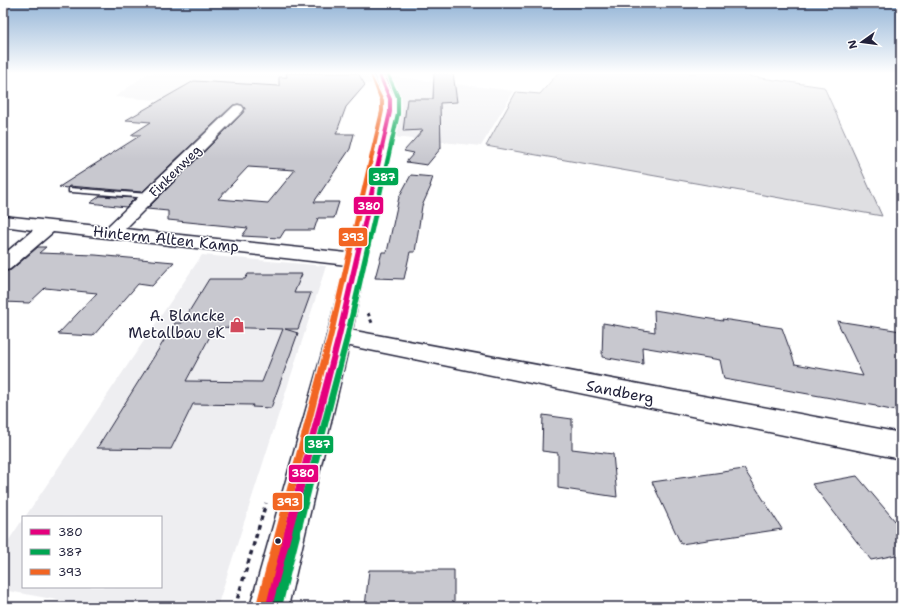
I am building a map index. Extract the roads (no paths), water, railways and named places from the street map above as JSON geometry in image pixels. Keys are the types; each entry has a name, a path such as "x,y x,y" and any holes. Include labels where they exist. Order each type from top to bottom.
{"street":[{"path":"269,607 339,336 390,112 390,101"},
{"name":"Finkenweg","path":"112,233 238,108"},
{"name":"Hinterm Alten Kamp","path":"3,221 356,260"},
{"path":"3,265 49,226"},
{"name":"Sandberg","path":"339,336 720,412 901,446"}],"lane":[{"path":"72,190 149,196"}],"place":[{"name":"A. Blancke Metallbau eK","path":"237,325"}]}
